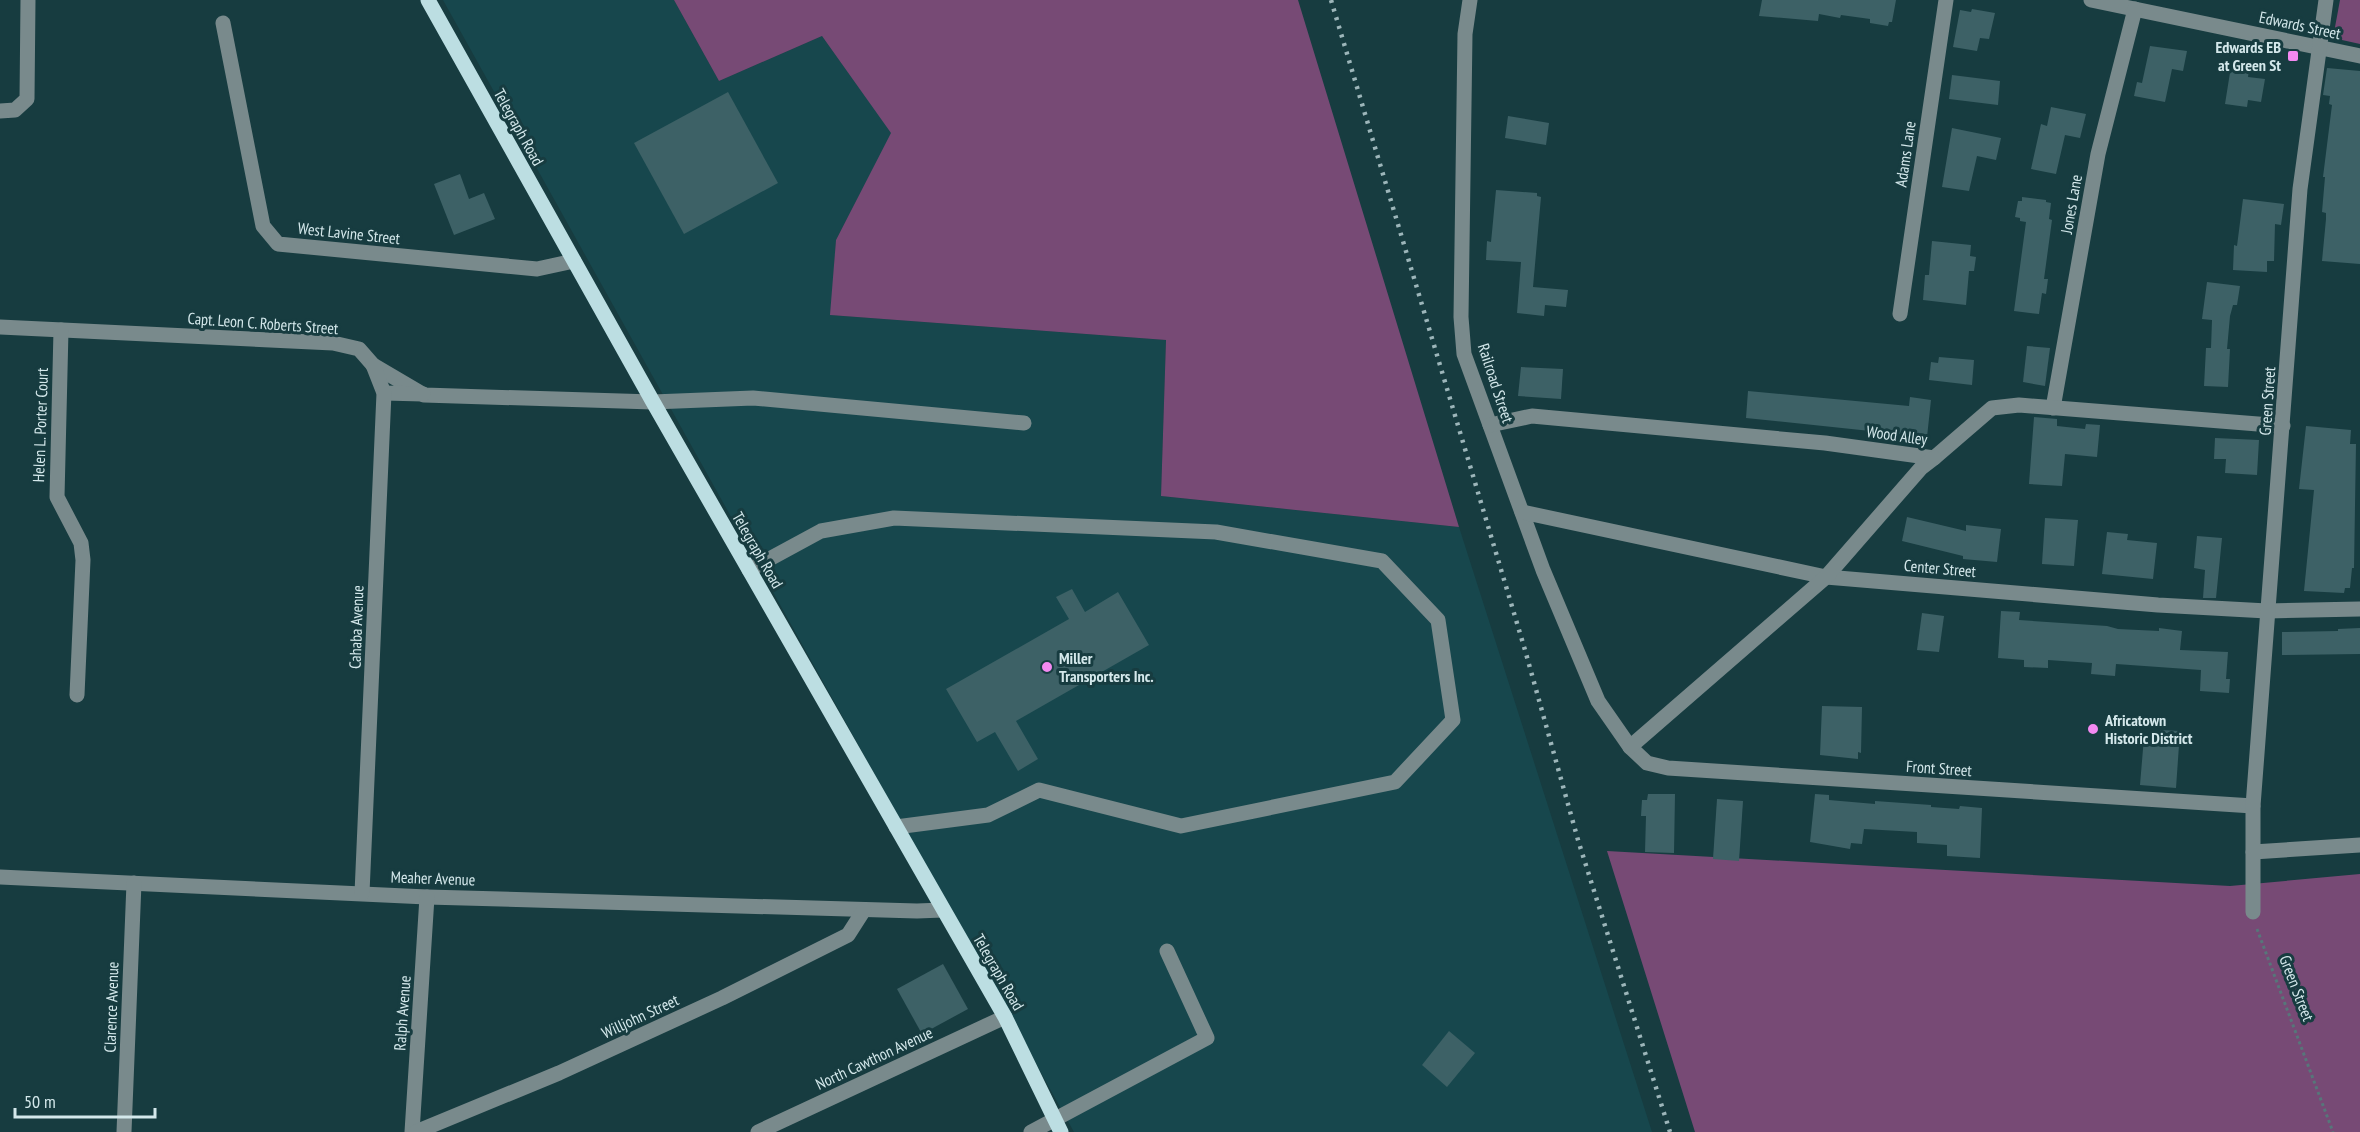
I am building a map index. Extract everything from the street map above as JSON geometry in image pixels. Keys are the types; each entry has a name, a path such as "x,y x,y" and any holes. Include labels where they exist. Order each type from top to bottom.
{"main road":[{"name":"Telegraph Road","path":"428,0 653,402 1005,1017 1060,1128"}],"street":[{"path":"7,111 27,99 28,0"},
{"name":"Railroad Street","path":"1470,0 1465,34 1461,317 1464,354 1543,570 1598,701 1630,747"},
{"name":"Adams Lane","path":"1900,314 1946,0"},
{"name":"Edwards Street","path":"2091,0 2360,56"},
{"name":"Green Street","path":"2253,852 2253,806 2267,611 2301,189 2326,0"},
{"name":"Jones Lane","path":"2053,408 2098,154 2135,9"},
{"name":"West Lavine Street","path":"223,23 263,226 278,244 537,269 574,261"},
{"name":"Capt. Leon C. Roberts Street","path":"0,327 333,343 359,349 373,364 424,394 653,402 753,398 1024,423"},
{"name":"Helen L. Porter Court","path":"61,330 57,497 81,543 83,560 77,695"},
{"name":"Cahaba Avenue","path":"362,893 384,393 373,364"},
{"path":"384,393 424,394"},
{"name":"Wood Alley","path":"1490,424 1532,416 1825,443 1934,458 1992,408 2019,405 2283,426"},
{"path":"1630,747 1826,577 1921,468 1934,458"},
{"name":"Center Street","path":"1522,512 1826,577 2146,604 2267,611 2360,609"},
{"path":"749,570 821,531 894,518 1216,532 1382,561 1438,620 1454,720 1395,782 1181,826 1039,789 987,815 896,827"},
{"name":"Front Street","path":"1630,747 1647,763 1668,768 2253,806"},
{"path":"2253,912 2253,852 2360,845"},
{"name":"Meaher Avenue","path":"0,877 428,897 864,910 943,909"},
{"name":"Clarence Avenue","path":"123,1132 134,883"},
{"name":"Ralph Avenue","path":"414,1132 428,897"},
{"name":"Willjohn Street","path":"414,1132 559,1073 722,998 848,935 864,910"},
{"path":"1031,1132 1060,1128 1207,1038 1167,951"},
{"name":"North Cawthon Avenue","path":"758,1132 1005,1017"}],"path":[{"name":"Green Street","path":"2253,912 2258,936 2333,1132"}],"shaded area":[{"path":"443,0 674,0 719,81 822,36 892,133 836,240 831,315 1166,340 1161,496 1459,527 1652,1132 1074,1132"},
{"path":"674,0 1298,0 1459,527 1161,496 1166,340 830,315 836,240 891,133 822,36 719,81"},
{"path":"2340,0 2360,0 2360,44 2333,38"},
{"path":"1607,851 2230,886 2360,874 2360,1132 1695,1132"}],"building":[{"path":"1762,0 1896,0 1892,22 1889,22 1888,26 1870,23 1870,19 1841,15 1840,18 1819,14 1818,21 1759,16"},
{"path":"1972,9 1995,13 1989,39 1980,38 1977,51 1953,47 1960,10 1971,12"},
{"path":"2150,46 2187,51 2183,71 2172,69 2165,102 2134,96 2137,82 2142,83"},
{"path":"2232,60 2250,63 2248,77 2265,79 2261,102 2248,100 2247,107 2225,104"},
{"path":"2327,68 2360,71 2360,264 2322,261 2326,219 2326,213 2322,212 2325,177 2323,177 2332,105 2329,104 2330,96 2323,95"},
{"path":"1952,75 2000,81 1998,105 1949,99"},
{"path":"728,92 778,183 684,234 634,143"},
{"path":"2051,107 2086,114 2080,138 2065,135 2056,174 2031,169 2041,124 2047,126"},
{"path":"1508,116 1549,123 1546,145 1505,138"},
{"path":"1952,128 2001,138 1996,160 1977,156 1969,191 1942,187"},
{"path":"460,174 469,199 484,193 495,219 454,235 434,184"},
{"path":"1496,190 1537,193 1537,196 1541,197 1533,287 1568,290 1566,307 1545,305 1544,316 1517,313 1521,262 1486,260 1487,241 1491,242"},
{"path":"2022,197 2046,200 2051,203 2049,219 2052,220 2044,279 2048,279 2046,294 2042,293 2039,314 2014,311 2026,222 2015,217 2018,201 2022,201"},
{"path":"2243,199 2284,204 2281,225 2275,224 2274,261 2267,261 2267,272 2233,270 2234,245 2237,246"},
{"path":"1932,241 1971,245 1970,256 1976,257 1974,271 1969,271 1966,305 1923,300 1925,275 1929,275"},
{"path":"2207,282 2240,286 2237,305 2233,305 2230,316 2227,349 2230,349 2228,387 2204,386 2206,348 2211,348 2212,320 2202,319"},
{"path":"2027,346 2050,348 2045,386 2023,382"},
{"path":"1939,357 1974,360 1972,385 1929,380 1931,362 1938,363"},
{"path":"1521,367 1563,369 1561,399 1518,396"},
{"path":"1748,391 1909,406 1910,397 1931,400 1927,437 1746,418"},
{"path":"2034,417 2057,419 2057,426 2085,429 2086,424 2100,425 2097,457 2065,454 2062,486 2029,484"},
{"path":"2306,426 2351,430 2350,444 2356,444 2354,568 2352,568 2350,588 2345,588 2344,593 2304,591 2314,490 2299,489"},
{"path":"2215,438 2259,440 2257,475 2225,473 2226,459 2214,459"},
{"path":"1907,517 1966,531 1966,525 2001,529 1997,562 1963,559 1963,556 1902,541"},
{"path":"2045,518 2078,520 2074,566 2042,564"},
{"path":"2107,532 2128,534 2127,540 2157,543 2153,579 2102,574"},
{"path":"2197,536 2222,538 2216,598 2203,598 2205,570 2194,568"},
{"name":"Miller Transporters Inc.","path":"1072,589 1085,612 1118,592 1149,645 1016,721 1038,759 1018,771 995,732 977,742 946,689 1069,619 1056,597"},
{"path":"2001,611 2020,612 2019,620 2107,626 2118,629 2159,631 2159,628 2182,631 2180,650 2228,652 2226,679 2230,679 2229,693 2200,691 2201,670 2116,664 2115,676 2091,674 2092,663 2048,660 2048,668 2024,667 2024,660 1998,658"},
{"path":"1922,613 1944,616 1939,652 1917,650"},
{"path":"2360,628 2360,654 2282,655 2282,632 2338,631 2338,629"},
{"path":"1822,706 1862,707 1861,753 1858,752 1858,759 1820,755"},
{"path":"2160,730 2180,731 2176,788 2140,785 2144,737 2160,738"},
{"path":"1648,794 1675,794 1674,853 1645,852 1646,816 1641,816 1642,800 1647,800"},
{"path":"1815,794 1829,795 1829,800 1875,804 1875,801 1959,809 1960,806 1982,808 1980,858 1947,856 1947,845 1917,843 1917,832 1864,829 1862,844 1851,843 1850,849 1810,842"},
{"path":"1717,799 1743,801 1739,861 1713,859"},
{"path":"943,964 968,1009 922,1034 897,989"},
{"path":"1449,1031 1475,1053 1447,1087 1422,1065"}],"railway":[{"path":"1331,0 1525,650 1578,840 1670,1132"}],"place":[{"name":"Edwards EB at Green St","path":"2293,56"},
{"name":"Miller Transporters Inc.","path":"1047,667"},
{"name":"Africatown Historic District","path":"2093,729"}]}
